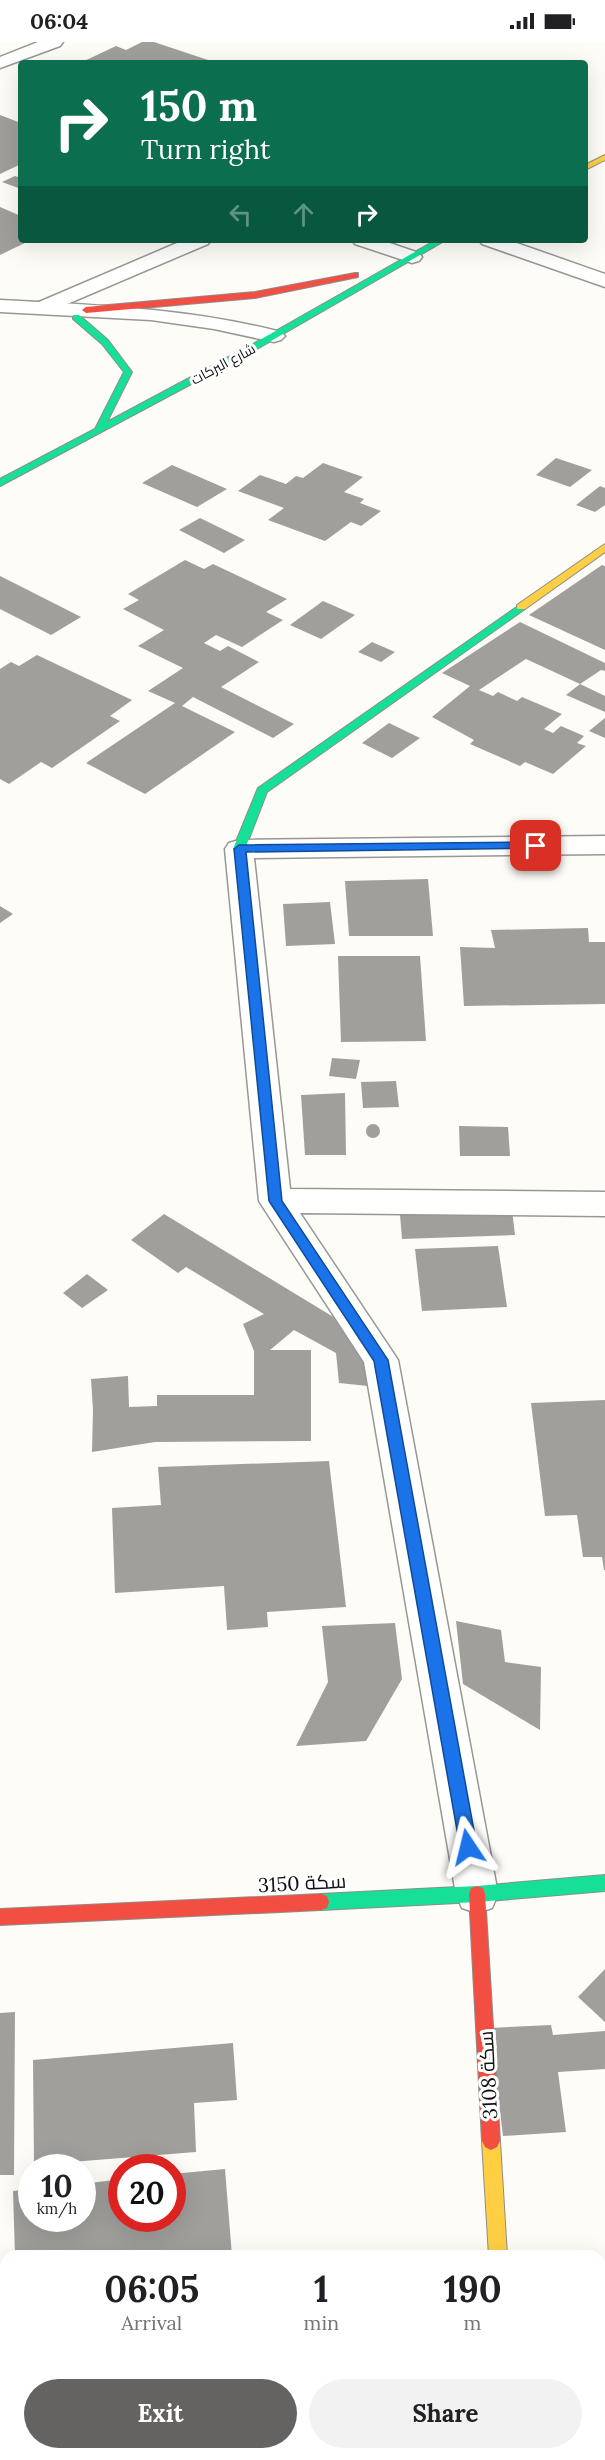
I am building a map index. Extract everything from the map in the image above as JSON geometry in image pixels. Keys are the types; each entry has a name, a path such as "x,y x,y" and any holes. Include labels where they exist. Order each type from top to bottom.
{"street":[{"path":"0,63 54,42"},
{"path":"588,166 605,158"},
{"path":"44,309 194,243"},
{"path":"369,243 406,260"},
{"name":"شارع البركات","path":"0,483 254,347 437,243"},
{"path":"497,243 605,281"},
{"path":"81,313 250,298 317,286 406,260"},
{"path":"0,306 183,318 274,336"},
{"path":"81,313 168,336 254,347"},
{"path":"81,313 128,372 98,431"},
{"path":"477,1894 381,1360 275,1201 239,849 262,790 605,547"},
{"path":"239,849 605,845"},
{"path":"275,1201 605,1204"},
{"name":"سكة 3150","path":"0,1917 477,1894 605,1883"},
{"name":"سكة 3108","path":"477,1894 498,2250"}],"building":[{"path":"142,42 154,42 208,60 86,60 116,46 126,50"},
{"path":"0,115 18,122 18,165 0,174"},
{"path":"15,176 18,177 18,188 2,182"},
{"path":"0,207 18,215 18,243 25,243 0,255"},
{"path":"556,458 592,470 570,487 536,475"},
{"path":"323,463 363,477 344,492 364,499 360,503 381,511 361,526 351,522 325,541 268,520 284,508 238,491 260,475 286,484 296,476 303,478"},
{"path":"172,465 227,489 197,507 142,483"},
{"path":"600,486 605,488 605,505 595,512 576,505"},
{"path":"200,518 245,540 224,553 179,530"},
{"path":"185,560 204,569 213,564 287,599 266,612 283,620 242,647 216,635 204,643 220,651 228,646 259,662 221,687 294,724 273,738 193,697 182,706 235,732 145,794 86,763 175,703 148,691 183,668 138,646 164,630 123,609 139,600 128,594"},
{"path":"602,565 605,566 605,650 529,615"},
{"path":"0,576 81,617 51,635 0,609"},
{"path":"323,601 355,615 321,639 290,625"},
{"path":"520,622 605,663 605,671 601,670 580,684 526,659 479,690 493,696 498,692 517,701 522,697 562,714 544,729 553,733 561,726 584,736 577,743 586,746 553,774 525,762 520,766 470,744 474,740 432,717 470,686 442,673"},
{"path":"372,642 395,652 381,662 358,652"},
{"path":"37,655 132,700 110,716 120,721 52,768 41,762 9,784 0,779 0,669 11,662 19,666"},
{"path":"580,684 605,696 605,712 566,695"},
{"path":"605,718 605,738 589,731"},
{"path":"389,723 420,738 392,758 362,743"},
{"path":"428,879 433,936 349,936 345,881"},
{"path":"330,902 335,944 286,946 283,904"},
{"path":"0,906 13,914 0,923"},
{"path":"588,928 589,942 605,942 605,1004 464,1006 460,947 495,948 491,930"},
{"path":"338,956 420,956 426,1041 341,1042"},
{"path":"332,1058 360,1060 356,1079 329,1076"},
{"path":"396,1081 399,1107 363,1108 361,1082"},
{"path":"345,1093 346,1155 305,1155 301,1095"},
{"path":"370,1124 376,1124 380,1131 376,1138 370,1138 366,1134 366,1128"},
{"path":"459,1126 508,1127 510,1156 460,1156"},
{"path":"512,1210 515,1235 402,1239 400,1215"},
{"path":"164,1214 363,1335 368,1386 339,1383 336,1353 294,1330 270,1350 311,1350 311,1441 155,1442 92,1452 91,1379 128,1376 129,1407 157,1406 157,1395 254,1395 254,1351 243,1324 264,1314 186,1267 178,1273 131,1240"},
{"path":"498,1246 507,1307 422,1311 415,1249"},
{"path":"87,1274 108,1290 82,1308 63,1293"},
{"path":"605,1400 604,1570 602,1557 583,1557 577,1515 545,1516 531,1403"},
{"path":"329,1461 346,1607 267,1612 268,1627 227,1630 224,1586 115,1593 112,1508 161,1505 158,1467"},
{"path":"456,1621 501,1630 505,1662 541,1667 540,1730 463,1684"},
{"path":"395,1623 402,1679 366,1741 296,1746 328,1682 322,1626"},
{"path":"605,1969 605,2022 578,1997"},
{"path":"15,2012 14,2175 0,2175 0,2013"},
{"path":"551,2025 553,2035 605,2031 605,2069 558,2072 566,2132 503,2136 490,2028"},
{"path":"233,2043 237,2100 194,2103 196,2152 108,2154 108,2159 96,2160 96,2154 34,2154 33,2060"},
{"path":"225,2169 232,2250 15,2250 13,2191 18,2190 18,2232 96,2232 96,2182 108,2181 108,2232 186,2232 186,2173"}],"traffic: fast":[{"path":"0,483 254,347 437,243"},
{"path":"76,317 105,342 128,372 98,431"},
{"path":"239,849 262,790 521,607"},
{"path":"321,1902 477,1894 605,1883"}],"traffic: slow":[{"path":"588,166 605,157"},
{"path":"521,607 605,547"},
{"path":"491,2141 498,2250"}],"traffic: jam":[{"path":"86,310 255,295 355,275"},
{"path":"477,1894 491,2141"},
{"path":"0,1917 321,1902"}],"route":[{"path":"468,1847 381,1360 275,1201 239,849 536,846"}]}
